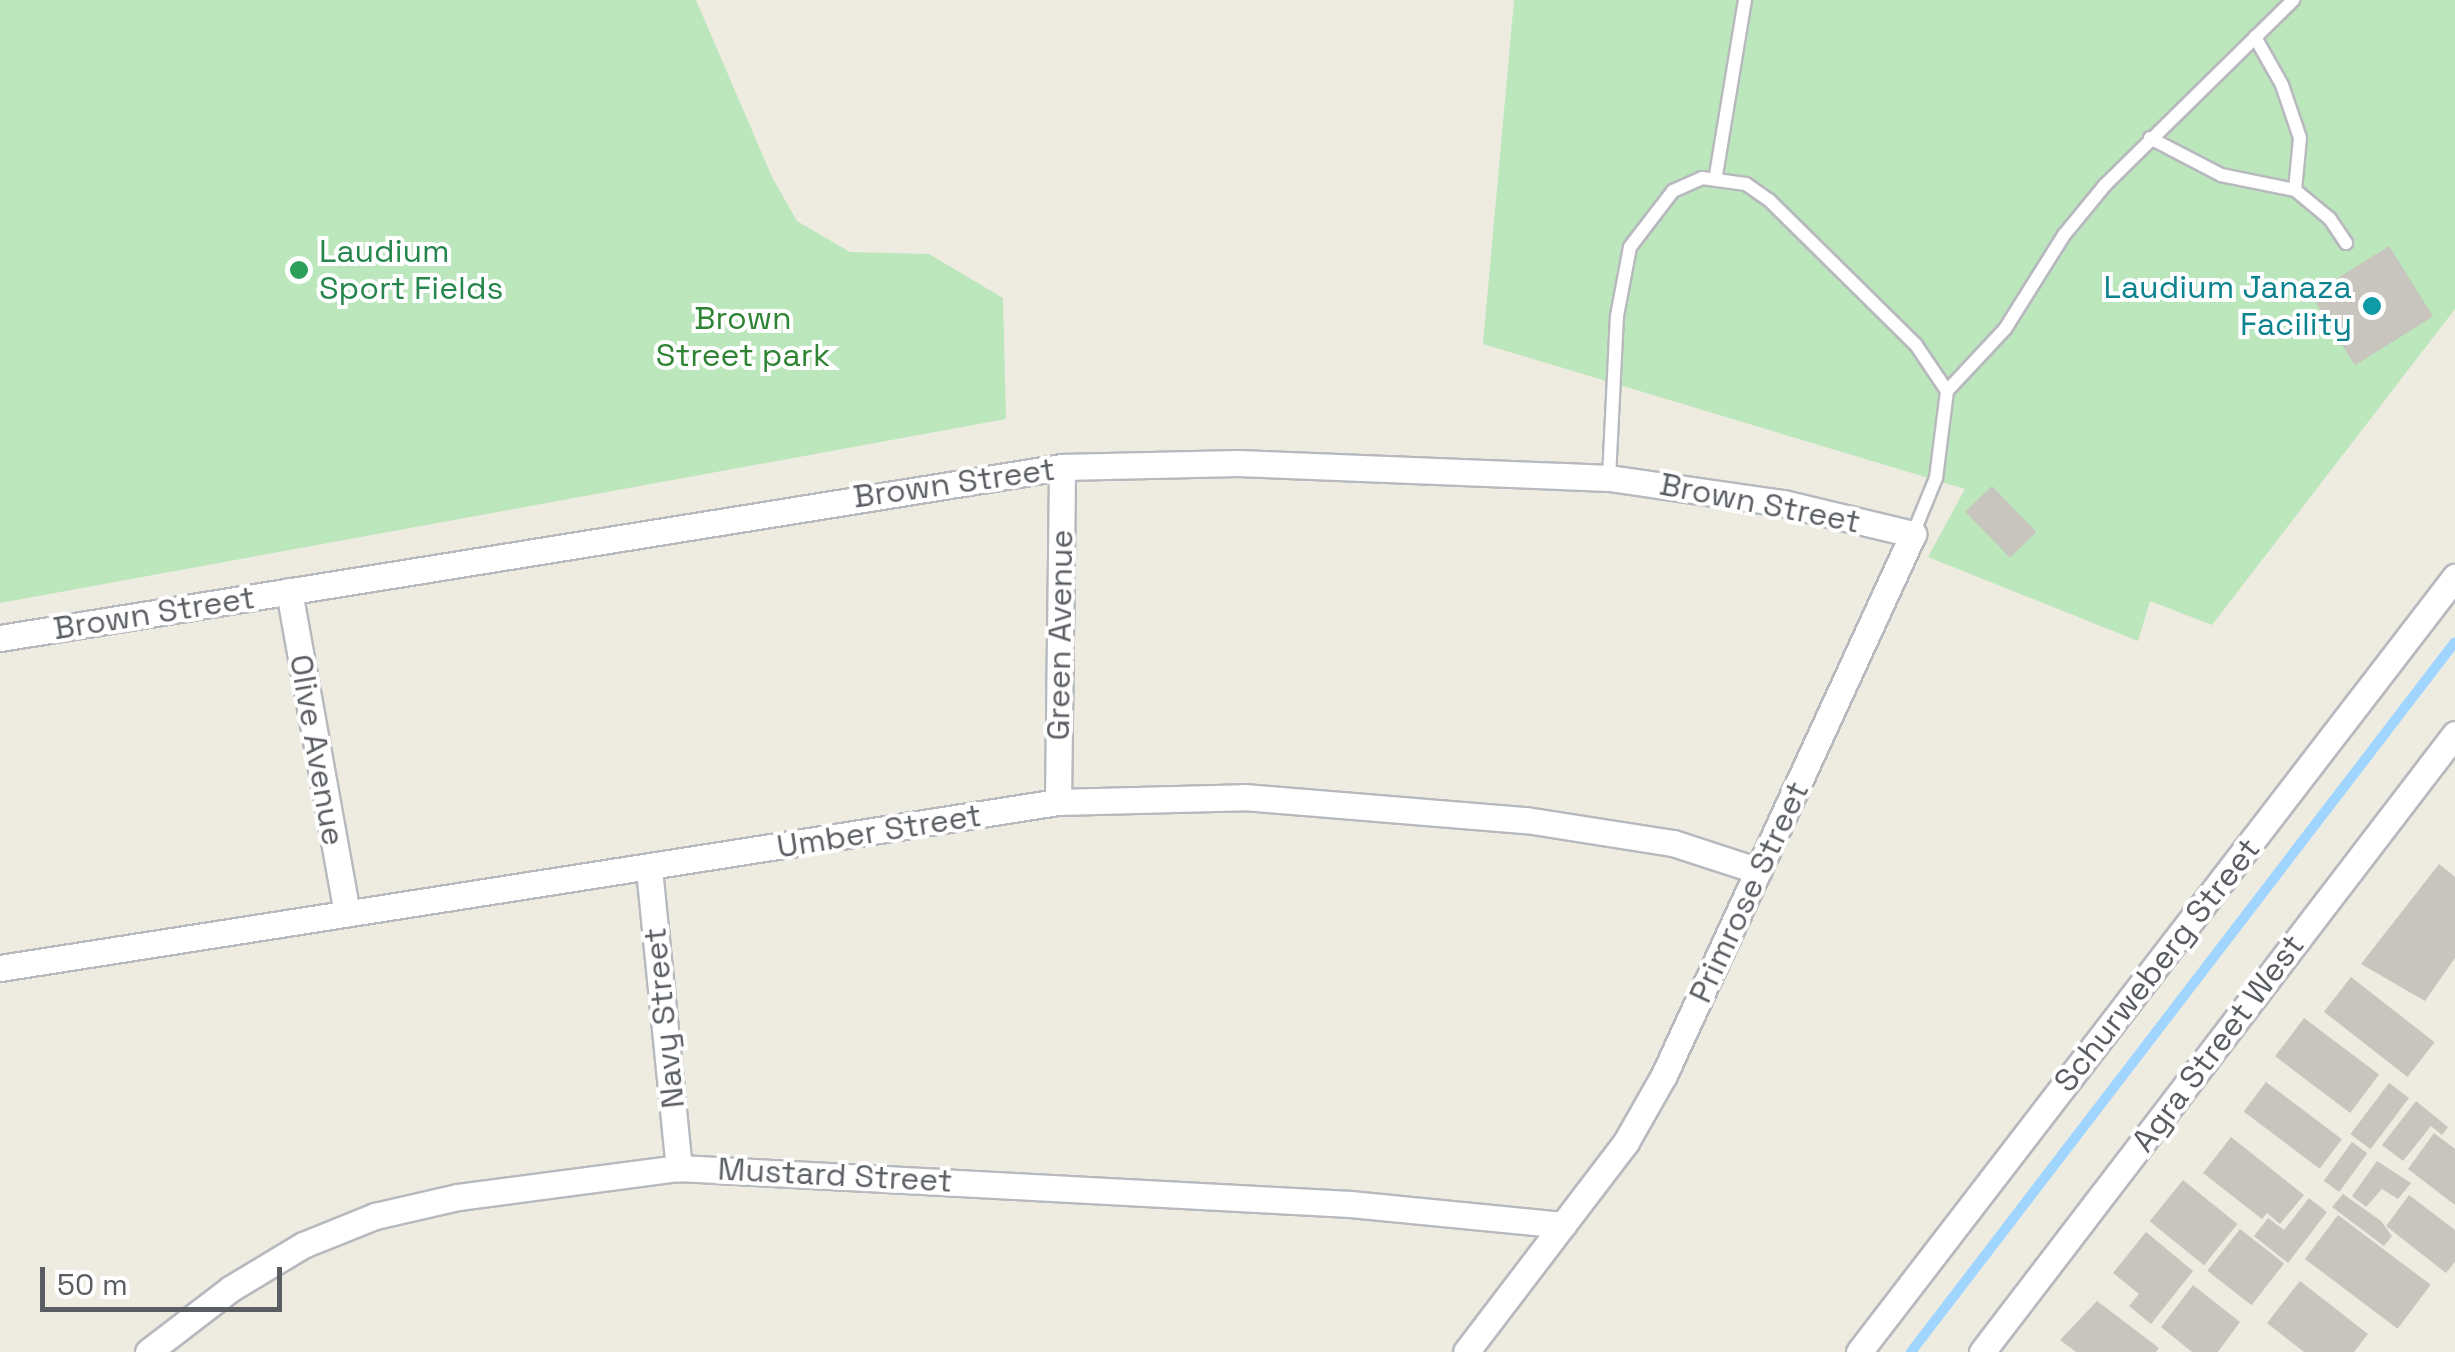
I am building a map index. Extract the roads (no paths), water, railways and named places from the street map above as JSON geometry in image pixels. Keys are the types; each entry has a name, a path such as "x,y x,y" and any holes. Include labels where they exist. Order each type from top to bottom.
{"street":[{"name":"Brown Street","path":"0,638 1062,467 1238,463 1609,478 1784,503 1913,534"},
{"name":"Green Avenue","path":"1058,802 1062,467"},
{"name":"Primrose Street","path":"1466,1352 1626,1142 1664,1075 1913,534"},
{"name":"Schurweberg Street","path":"1858,1352 2455,577"},
{"name":"Olive Avenue","path":"288,591 346,909"},
{"name":"Agra Street West","path":"1982,1352 2455,734"},
{"name":"Umber Street","path":"0,968 346,909 648,869 1058,802 1244,797 1526,820 1673,843 1759,871"},
{"name":"Navy Street","path":"648,869 679,1168"},
{"name":"Mustard Street","path":"148,1352 230,1289 303,1246 375,1216 458,1197 679,1168 1350,1204 1564,1225"}],"lane":[{"path":"1716,175 1745,0"},
{"path":"1609,478 1617,316 1630,247 1673,192 1716,175 1769,200 1916,345 1947,391 2005,329 2074,222 2150,138 2294,0"},
{"path":"2255,37 2282,85 2300,138 2295,190"},
{"path":"2150,138 2221,176 2295,190 2330,219 2346,243"},
{"name":"Primrose Street","path":"1913,534 1936,478 1947,391"}],"waterway":[{"path":"1911,1352 2455,642"}],"place":[{"name":"Laudium Sport Fields","path":"299,270"},
{"name":"Laudium Janaza Facility","path":"2372,306"}],"park label":[{"name":"Brown Street park","path":"743,338"}]}
